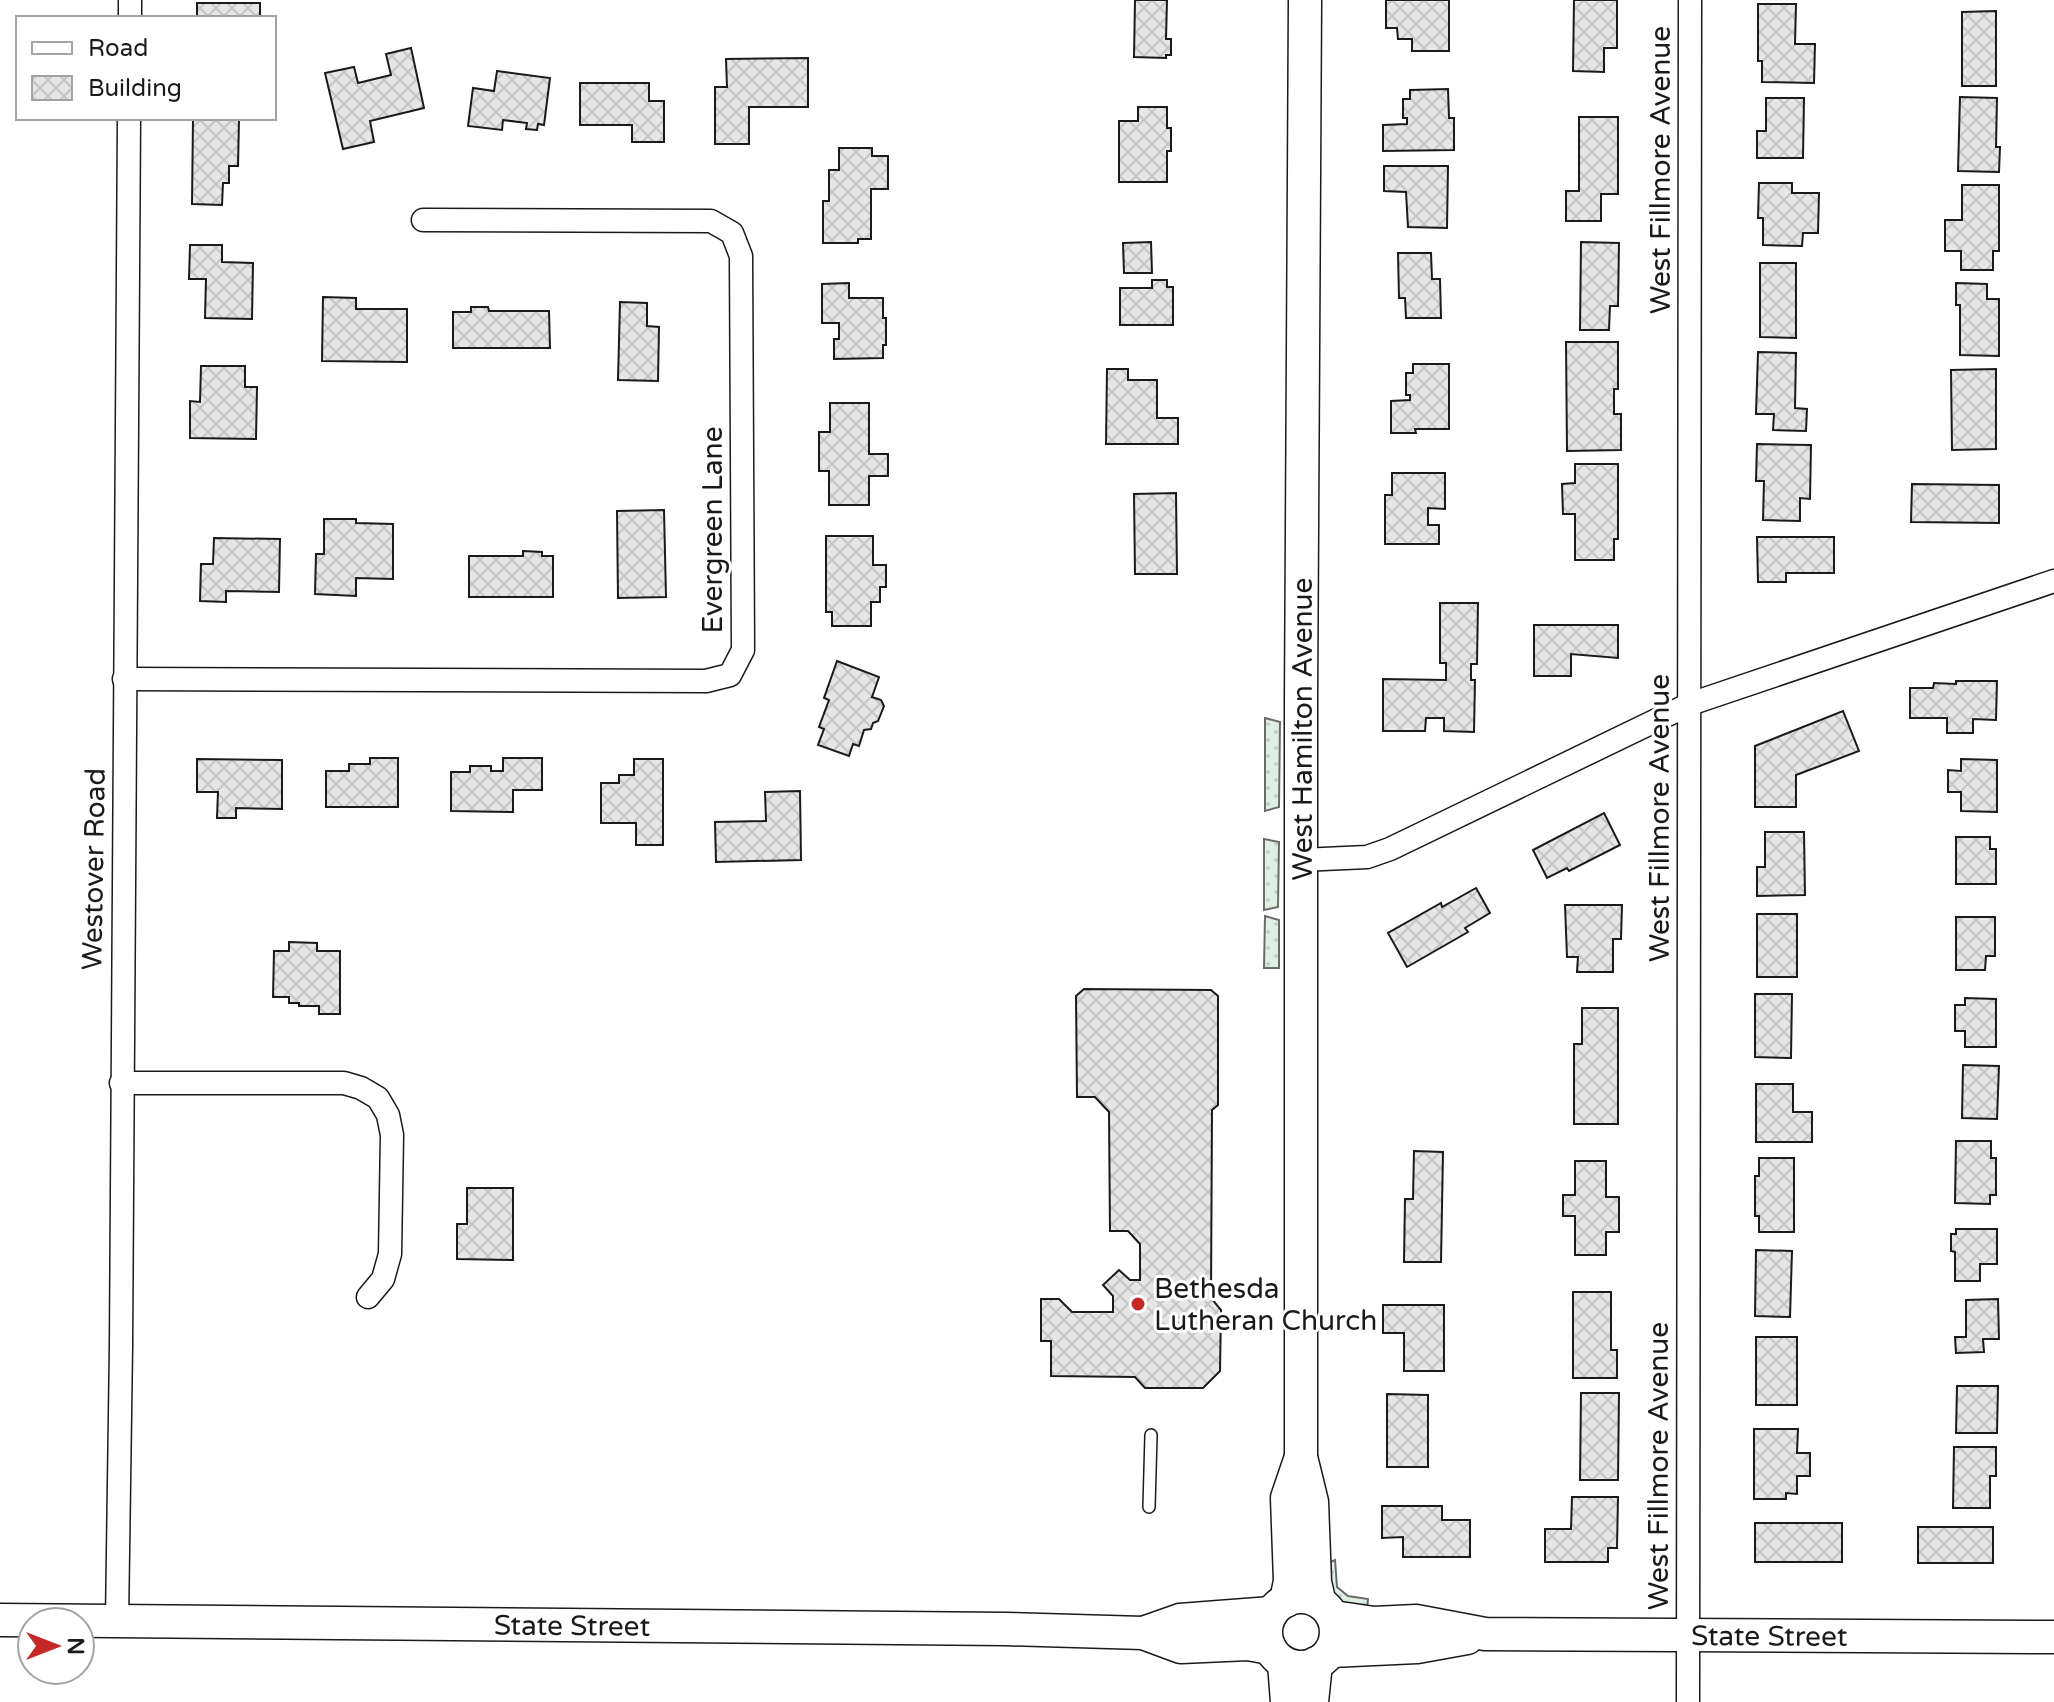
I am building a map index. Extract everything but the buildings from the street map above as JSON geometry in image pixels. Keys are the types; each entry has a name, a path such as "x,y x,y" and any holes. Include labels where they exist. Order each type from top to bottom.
{"main road":[{"name":"West Hamilton Avenue","path":"1305,0 1301,1457 1312,1502 1315,1582 1326,1609"},
{"name":"West Hamilton Avenue","path":"1278,1607 1290,1581 1287,1498 1301,1457"},
{"path":"1287,1702 1267,1625 1278,1607 1296,1597 1326,1609 1335,1639 1324,1657 1312,1702"},
{"name":"State Street","path":"1143,1633 1180,1620 1278,1607"},
{"name":"State Street","path":"1326,1609 1374,1623 1416,1621 1485,1634 2054,1637"},
{"name":"State Street","path":"0,1620 952,1628 1143,1633 1181,1647 1248,1644 1277,1655"},
{"name":"State Street","path":"1324,1657 1417,1647 1485,1634"},
{"path":"1277,1655 1306,1667 1324,1657"}],"street":[{"name":"West Fillmore Avenue","path":"1688,1702 1690,0"},
{"name":"Westover Road","path":"117,1621 129,120"},
{"name":"Evergreen Lane","path":"124,679 706,681 730,675 743,650 741,256 732,233 711,221 423,220"},
{"path":"1301,860 1367,857 1390,849 1690,704 2054,581"},
{"path":"121,1083 344,1083 378,1098 388,1115 392,1135 390,1254 383,1279 368,1297"}],"lane":[{"path":"1149,1507 1151,1435"}],"green space":[{"path":"1265,718 1280,722 1279,807 1265,811"},
{"path":"1264,839 1279,842 1278,907 1264,910"},
{"path":"1265,916 1279,920 1279,968 1264,968"},
{"path":"1335,1560 1337,1587 1348,1596 1368,1599 1367,1609 1347,1605 1332,1591 1326,1564"}],"place":[{"name":"Bethesda Lutheran Church","path":"1138,1304"}]}
